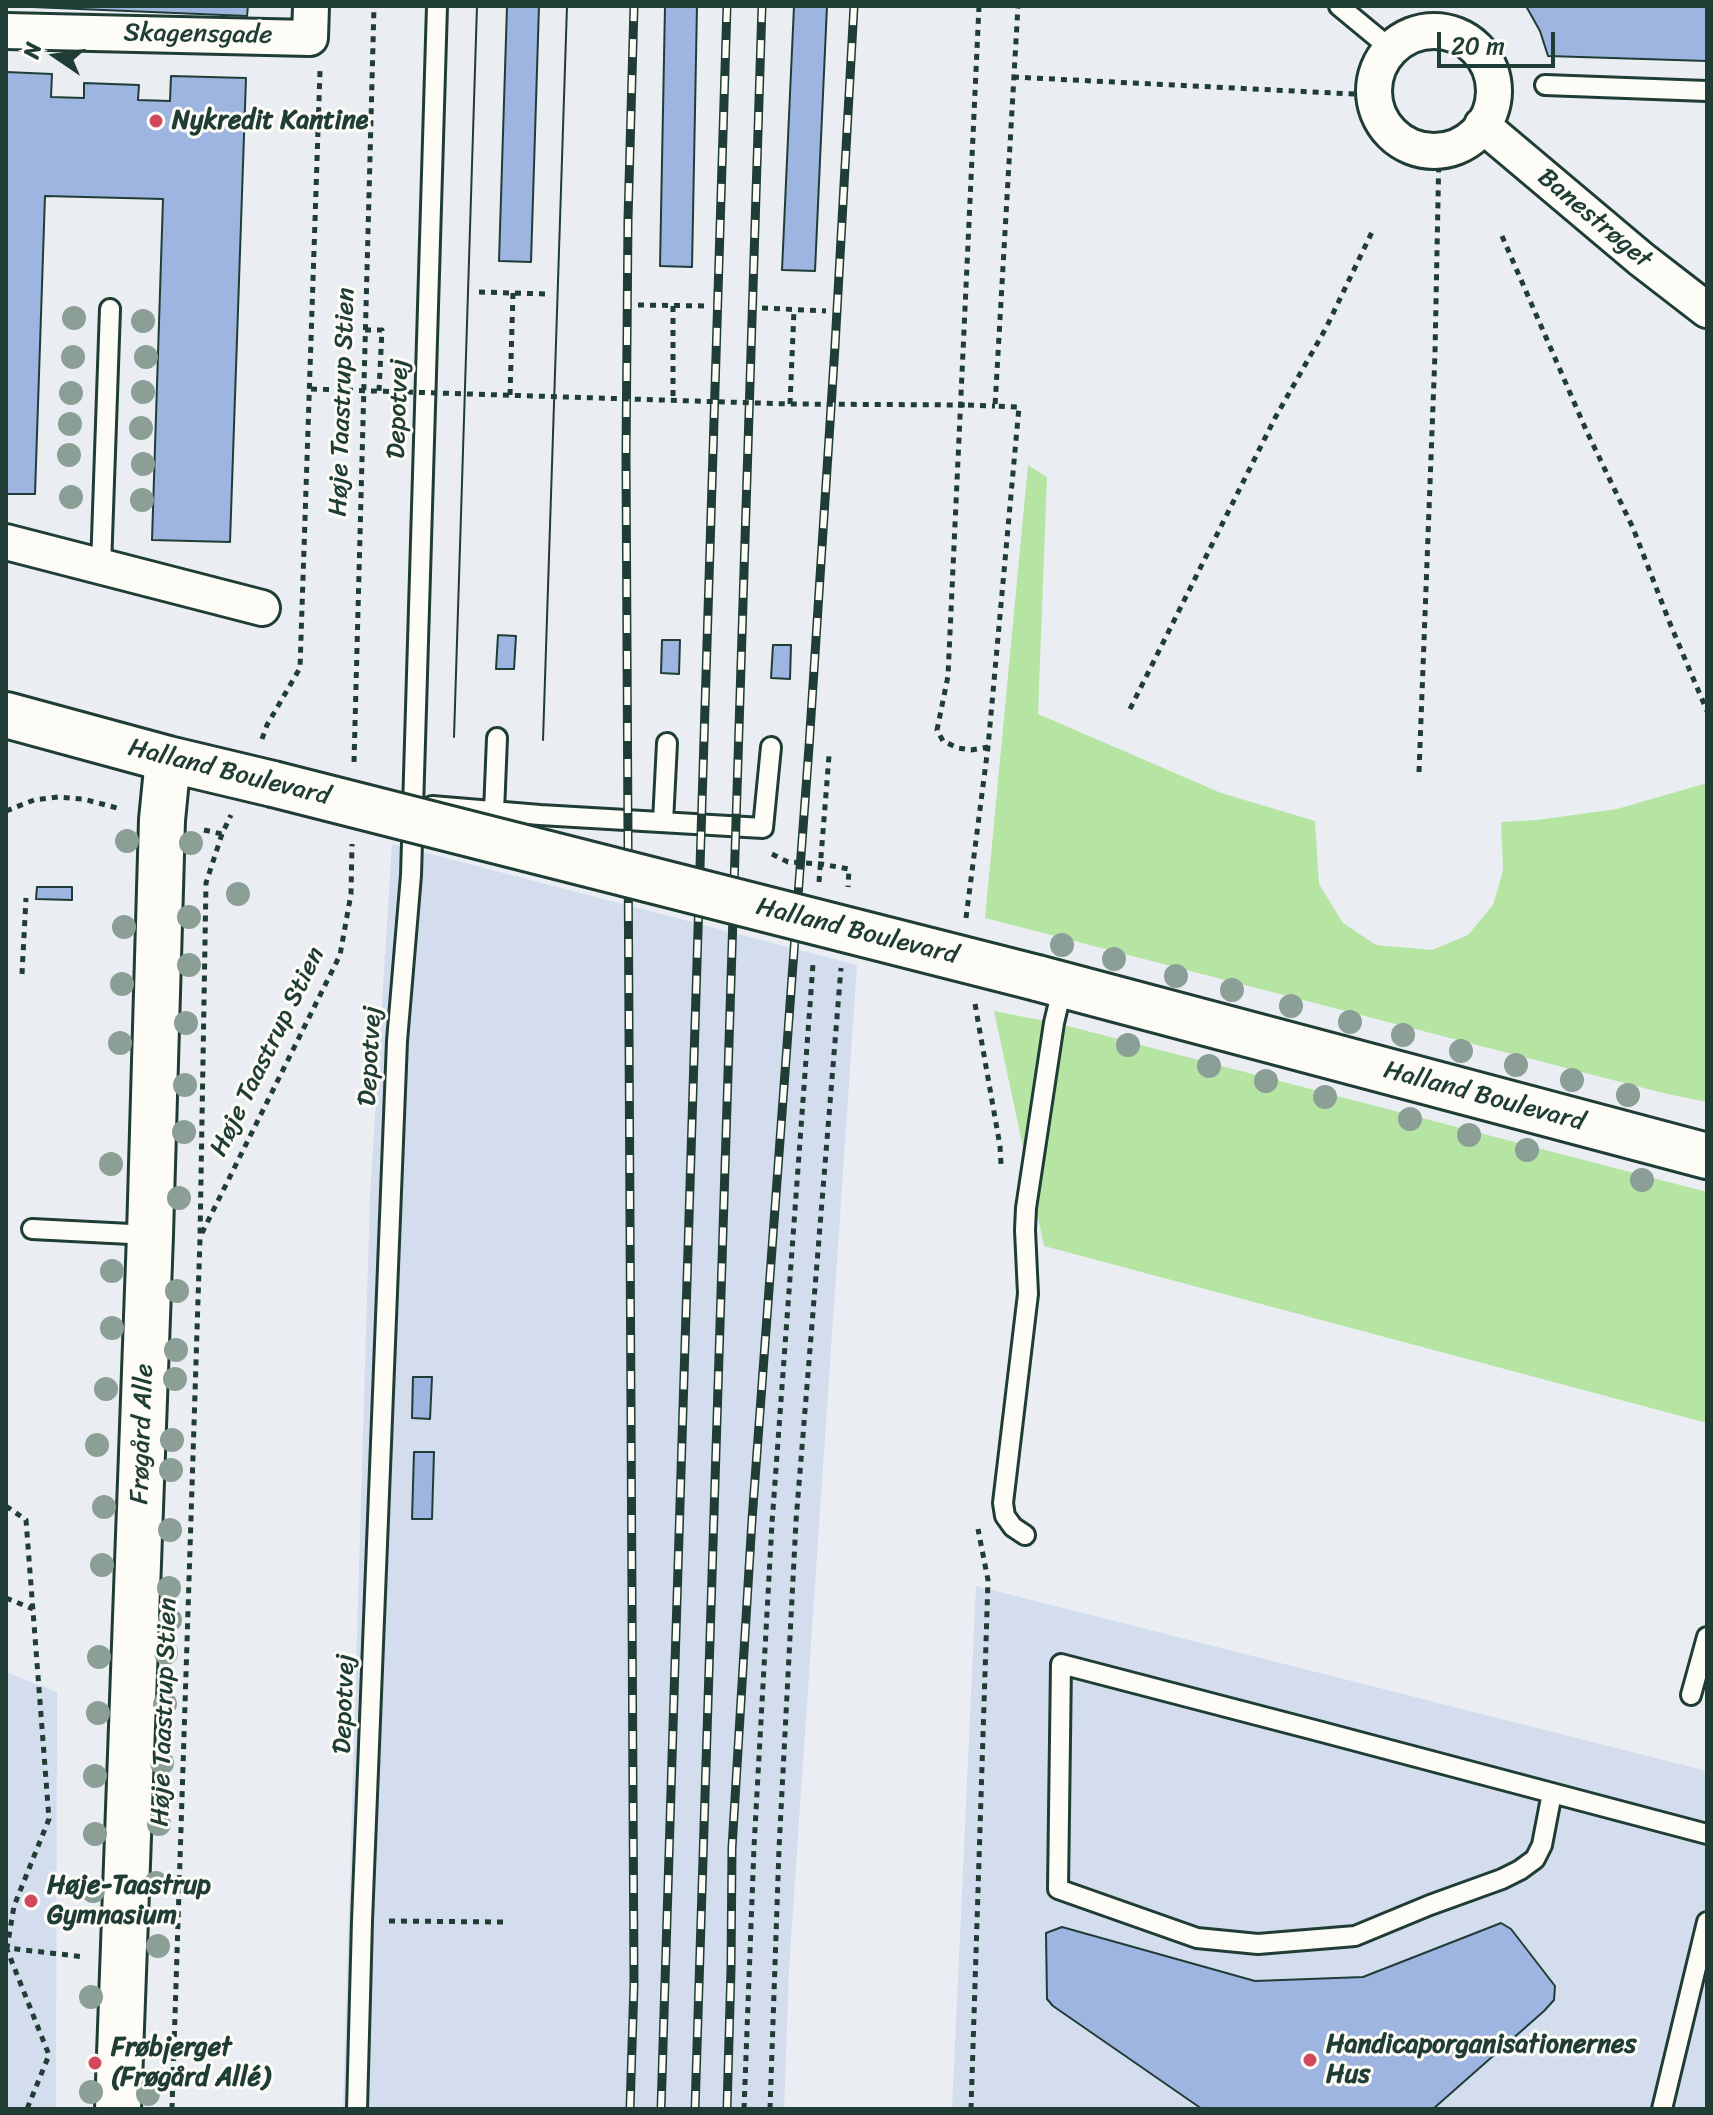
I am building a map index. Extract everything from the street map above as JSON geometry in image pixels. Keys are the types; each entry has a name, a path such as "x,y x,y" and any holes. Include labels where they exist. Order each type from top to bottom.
{"street":[{"path":"1441,19 1484,58 1494,92 1491,109 1474,135 1464,143 1439,150 1423,150 1408,145 1384,125 1374,95 1375,78 1381,62 1391,49 1441,19"},
{"name":"Skagensgade","path":"6,31 310,22"},
{"name":"Banestrøget","path":"1482,125 1641,259 1707,310"},
{"path":"6,542 262,608"},
{"name":"Halland Boulevard","path":"6,715 168,759 1050,982 1707,1156"},
{"name":"Frøgård Alle","path":"118,2109 162,820 168,759"}],"lane":[{"name":"Depotvej","path":"357,2109 396,1056 414,804 437,6"},
{"path":"1339,6 1391,49"},
{"path":"1545,85 1707,91"},
{"path":"101,567 110,309"},
{"path":"494,812 497,738"},
{"path":"663,822 667,743"},
{"path":"414,804 494,812 763,828 771,747"},
{"path":"1025,1535 1013,1527 1005,1516 1003,1503 1028,1294 1026,1208 1054,1023 1050,982"},
{"path":"32,1229 150,1235"},
{"path":"1691,1695 1707,1637"},
{"path":"1552,1793 1542,1845 1535,1859 1502,1879 1355,1936 1258,1944 1197,1938 1058,1889 1061,1664 1248,1712 1707,1834"},
{"path":"1662,2109 1707,1922"}],"path":[{"name":"Høje Taastrup Stien","path":"354,768 374,6"},
{"path":"979,6 948,676 937,730 943,741 958,748 971,750 988,747"},
{"path":"995,406 1018,6"},
{"path":"260,781 267,725 300,668 320,68 310,22"},
{"path":"1013,77 1374,95"},
{"path":"1419,772 1435,353 1439,150"},
{"path":"1130,709 1275,418 1326,328 1372,232"},
{"path":"1502,236 1587,432 1633,528 1707,711"},
{"path":"479,292 547,294"},
{"path":"510,395 513,293"},
{"path":"638,305 707,306"},
{"path":"673,306 673,400"},
{"path":"762,308 826,311"},
{"path":"790,404 794,310"},
{"path":"365,330 382,330 379,391"},
{"path":"311,389 790,404 1019,407 988,747 965,920"},
{"path":"818,895 829,756"},
{"path":"6,811 34,800 58,797 83,799 222,834 206,883 200,1238"},
{"path":"763,828 764,841 772,853 788,862 849,869 846,901"},
{"name":"Høje Taastrup Stien","path":"172,2109 200,1238 340,955 351,894 352,831"},
{"path":"22,974 26,898"},
{"path":"744,2109 754,1847 772,1523 814,957"},
{"path":"770,2109 779,1849 796,1521 841,964"},
{"path":"974,995 1000,1146 1001,1170"},
{"path":"6,1506 26,1520 49,1819 14,1906 6,1948 49,2055 27,2109"},
{"path":"971,2109 988,1580 978,1535 978,1519"},
{"path":"6,1598 33,1609"},
{"path":"362,1921 504,1922"},
{"path":"6,1948 125,1962"}],"shaded area":[{"path":"392,844 857,965 789,1969 784,2109 343,2109 370,1196"},
{"path":"976,1586 1707,1771 1707,2109 952,2109"},
{"name":"Høje-Taastrup Gymnasium","path":"6,1672 57,1692 56,2109 6,2109"}],"green space":[{"path":"1028,465 1047,477 1038,714 1221,793 1315,821 1319,884 1343,923 1376,945 1432,950 1468,935 1493,905 1503,871 1501,822 1617,809 1707,783 1707,1102 985,918"},
{"path":"994,1011 1060,1024 1707,1192 1707,1423 1044,1246"}],"building":[{"path":"8,6 248,6 247,16"},
{"path":"507,6 539,6 531,262 499,261"},
{"path":"665,6 697,6 692,267 660,266"},
{"path":"794,6 827,6 815,271 782,270"},
{"path":"1526,6 1707,6 1707,61 1548,56 1540,31"},
{"path":"6,72 52,74 51,97 84,98 84,83 139,85 138,100 170,101 171,76 246,78 230,542 152,540 163,199 45,196 35,494 6,494"},
{"path":"498,635 516,636 514,669 496,669"},
{"path":"662,640 680,640 679,674 661,673"},
{"path":"773,645 791,645 790,679 771,678"},
{"path":"37,887 72,887 72,900 36,899"},
{"path":"413,1377 432,1377 430,1419 412,1418"},
{"path":"414,1452 434,1452 432,1519 412,1519"},
{"name":"Handicaporganisationernes Hus","path":"1501,1923 1511,1929 1555,1986 1554,2000 1433,2109 1202,2109 1047,1999 1046,1933 1062,1927 1255,1981 1363,1977"}],"tram line":[{"path":"454,737 477,6"},
{"path":"543,740 567,6"}],"railway":[{"path":"630,2109 634,1984 626,457 634,6"},
{"path":"661,2109 727,6"},
{"path":"695,2109 762,6"},
{"path":"727,2109 732,1848 752,1520 809,747 854,6"}],"place":[{"name":"Nykredit Kantine","path":"156,121"},
{"name":"Høje-Taastrup Gymnasium","path":"31,1901"},
{"name":"Handicaporganisationernes Hus","path":"1310,2060"},
{"name":"Frøbjerget (Frøgård Allé)","path":"95,2063"}]}
